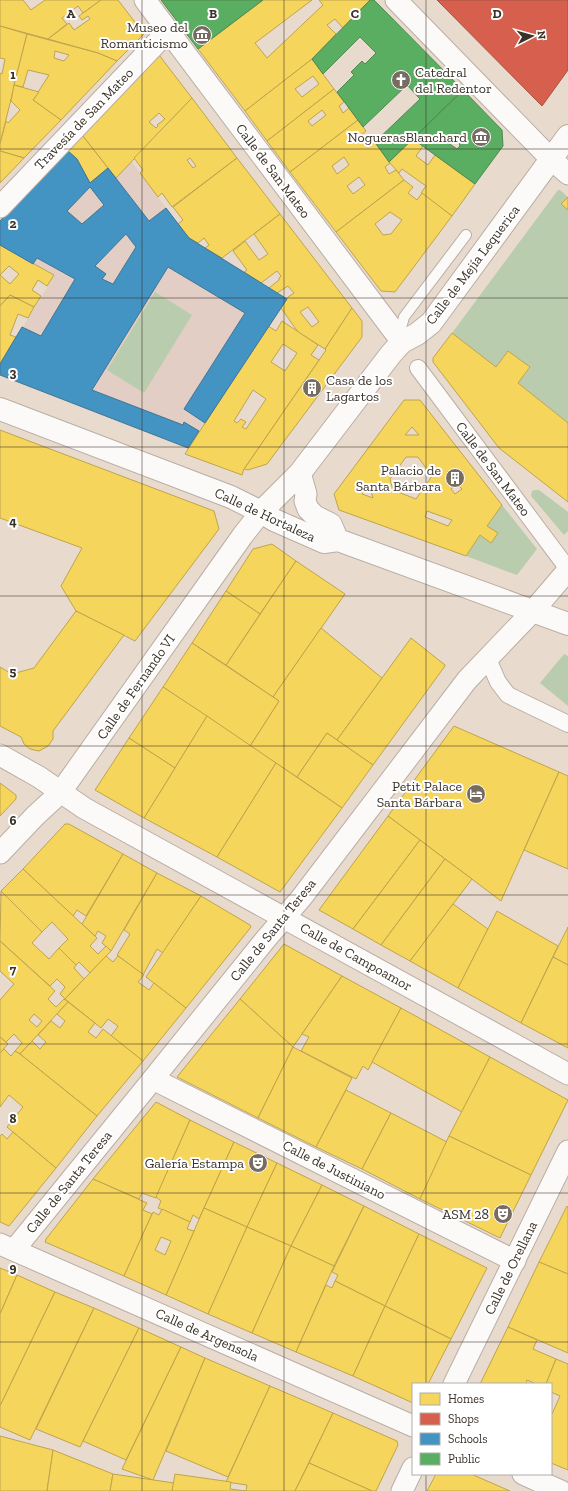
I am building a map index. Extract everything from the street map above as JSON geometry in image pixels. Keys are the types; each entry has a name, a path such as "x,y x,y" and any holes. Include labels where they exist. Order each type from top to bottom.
{"street":[{"name":"Calle de San Mateo","path":"145,0 402,342"},
{"path":"396,0 551,159 568,174"},
{"name":"Travesía de San Mateo","path":"0,207 168,31"},
{"name":"Calle de Mejía Lequerica","path":"261,512 300,473 390,354 402,342 417,334 431,323 568,136"},
{"name":"Calle de San Mateo","path":"418,368 568,570"},
{"name":"Calle de Hortaleza","path":"0,409 231,497 274,520 324,542 338,540 568,624"},
{"path":"300,473 306,494 308,509 315,516 331,524 338,540"},
{"name":"Calle de Fernando VI","path":"0,853 60,792 243,535 261,512"},
{"name":"Calle de Santa Teresa","path":"7,1247 153,1079 265,940 302,897 467,680 488,660 533,611 568,570"},
{"path":"488,660 498,682 508,695 568,724"},
{"name":"Calle de Campoamor","path":"0,754 39,777 84,808 568,1074"},
{"name":"Calle de Justiniano","path":"153,1079 515,1261"},
{"name":"Calle de Orellana","path":"454,1383 568,1151"},
{"name":"Calle de Argensola","path":"7,1247 412,1426"},
{"path":"402,1491 412,1470"},
{"path":"525,1475 561,1491"}],"lane":[{"path":"402,342 401,328 404,317 466,235"}],"shaded area":[{"path":"68,151 77,159 90,183 108,168 131,161 189,238 287,299 188,448 0,375 0,364 54,276 0,244 0,221"}],"green space":[{"path":"558,190 568,197 568,423 518,383 530,368 508,351 496,367 452,333"},
{"path":"155,292 192,315 144,393 107,370"},
{"path":"539,490 568,512 568,531 564,535 531,496 532,491"},
{"path":"502,505 537,549 517,575 466,556 480,535 491,543 497,534 487,526"},
{"path":"564,654 568,656 568,706 540,683"}],"building: Homes":[{"path":"0,0 23,0 31,10 45,0 101,0 83,13 78,6 62,18 67,24 48,39 0,26"},
{"path":"101,0 118,0 144,34 117,61 98,53 48,39 69,23 74,30 90,19 88,16 82,20 79,16"},
{"path":"263,0 312,0 255,43 267,58 323,5 319,0 370,0 343,28 335,19 327,25 336,34 312,59 245,111 198,49"},
{"path":"0,26 27,34 0,144 0,73 2,74 5,59 0,58"},
{"path":"27,34 98,53 117,61 61,120 33,100 49,75 28,70 23,87 14,85","holes":["55,51 69,55 64,61 54,58"]},
{"path":"159,55 192,98 116,178 82,135","holes":["159,113 165,119 157,125 158,126 156,128 149,122"]},
{"path":"312,59 334,89 267,141 245,111","holes":["313,76 319,84 302,97 295,89"]},
{"path":"14,85 39,92 33,100 61,120 24,158 0,151 0,144 6,121 8,123 20,110 11,101"},
{"path":"334,89 344,102 339,106 343,113 349,108 358,120 290,172 267,141","holes":["322,110 326,115 312,126 308,121"]},
{"path":"192,98 237,158 172,207 162,193 158,197 140,173 143,170 134,158","holes":["190,158 196,166 193,168 187,160"]},
{"path":"358,120 366,131 360,136 366,142 372,139 390,163 385,167 389,174 396,170 404,180 336,232 290,172","holes":["344,157 349,165 337,174 332,166","359,177 365,185 353,194 347,186"]},
{"path":"82,135 108,168 90,183 77,159 68,151"},
{"path":"413,139 423,146 416,156 428,165 435,155 475,184 452,216 421,193 426,186 402,169 399,173 389,162"},
{"path":"0,151 24,158 0,183"},
{"path":"237,158 280,214 222,258 205,248 209,245 204,238 198,243 189,238 178,224 183,220 173,207"},
{"path":"404,180 413,187 408,193 417,200 422,193 452,216 395,292 381,291 336,232","holes":["390,212 402,220 391,234 383,235 375,224"]},
{"path":"568,197 568,210 561,204"},
{"path":"280,214 352,308 325,349 298,332 281,308 288,297 294,293 288,286 277,293 269,288 279,280 281,276 277,271 261,283 244,272 247,270 233,251 245,241 259,260 268,254 254,234","holes":["308,307 319,322 312,327 300,312"]},
{"path":"0,245 54,275 47,286 38,280 32,290 41,296 34,307 10,295 0,306","holes":["9,266 19,274 10,284 0,275"]},
{"path":"10,295 34,307 28,318 18,314 10,335 16,337 0,364 0,306"},
{"name":"Casa de los Lagartos","path":"352,308 362,321 362,337 267,464 248,470 244,469 326,350 325,349"},
{"path":"282,321 318,345 311,355 319,360 244,469 242,475 185,454 268,326 276,331","holes":["283,344 297,353 285,371 271,362","253,390 266,399 246,429 242,427 246,422 241,419 237,423 234,421"]},
{"path":"452,333 496,367 508,351 530,367 518,383 568,423 568,502 499,448 433,362 433,358"},
{"name":"Palacio de Santa Bárbara","path":"404,400 420,400 502,505 487,526 498,533 491,543 480,535 466,556 339,510 334,494","holes":["412,427 419,435 405,435","406,457 418,457 432,476 416,499 393,490 390,479","457,484 462,489 455,494 451,489","369,485 373,498 362,494","427,511 452,520 448,526 425,517"]},
{"path":"0,430 214,511 219,529 135,641 76,611 61,586 82,548 0,518"},
{"path":"272,544 296,561 260,614 226,591 253,549"},
{"path":"296,561 345,594 273,697 226,665"},
{"path":"226,591 260,614 226,665 192,643"},
{"path":"76,611 124,635 53,731 53,739 48,746 39,751 30,749 24,744 21,737 0,726 0,667 12,674 34,668"},
{"path":"321,628 382,678 337,740 327,733 297,777 250,746 279,701 273,697"},
{"path":"411,638 445,666 373,765 337,740"},
{"path":"192,643 279,701 250,746 163,687"},
{"path":"163,687 207,716 175,768 129,738"},
{"path":"207,716 276,763 217,857 144,818"},
{"name":"Petit Palace Santa Bárbara","path":"454,726 559,772 501,901 388,816"},
{"path":"327,733 373,765 342,808 297,777"},
{"path":"129,738 175,768 144,818 95,790"},
{"path":"276,763 342,808 280,892 217,857"},
{"path":"559,772 568,776 568,869 524,850"},
{"path":"0,783 16,795 16,799 0,816"},
{"path":"388,816 420,840 353,929 319,910"},
{"path":"65,824 69,824 123,854 86,916 77,910 73,916 23,869"},
{"path":"420,840 445,859 381,945 353,929"},
{"path":"123,854 157,873 111,951 102,943 106,936 98,931 95,936 82,924"},
{"path":"445,859 472,879 410,961 381,945"},
{"path":"23,869 97,938 90,946 98,954 106,946 111,951 90,973 79,962 76,965 59,948 68,939 52,922 42,932 1,891"},
{"path":"157,873 201,896 163,953 157,949 143,975 117,955 130,934 124,930"},
{"path":"1,891 42,932 32,943 49,959 59,948 76,965 74,968 84,979 65,999 60,994 65,987 57,979 50,986 0,941"},
{"path":"201,896 251,927 186,1008 146,977"},
{"path":"453,904 488,929 458,988 410,961"},
{"path":"497,911 558,946 521,1023 458,988"},
{"path":"568,927 568,965 553,957"},
{"path":"0,941 55,991 48,999 56,1007 64,999 68,1002 20,1054 15,1051 22,1043 14,1034 6,1042 0,1037 0,1000 14,984 0,971","holes":["34,1014 42,1021 37,1027 29,1020"]},
{"path":"284,944 342,976 293,1047 240,999"},
{"path":"106,956 113,962 118,956 144,975 138,982 149,990 154,983 186,1008 143,1061 111,1036 118,1026 108,1019 101,1028 65,999"},
{"path":"553,957 568,965 568,1048 521,1023"},
{"path":"342,976 401,1008 368,1070 363,1066 356,1079 301,1051 309,1037 302,1034"},
{"path":"240,999 293,1047 258,1118 177,1077"},
{"path":"68,1002 95,1023 88,1032 96,1038 103,1029 143,1061 97,1116 20,1054 32,1041 40,1049 46,1042 38,1035 51,1021 60,1028 65,1021 57,1014"},
{"path":"401,1008 490,1057 462,1112 372,1062"},
{"path":"0,1037 8,1044 0,1053"},
{"path":"293,1047 352,1078 316,1147 258,1118"},
{"path":"4,1049 11,1056 15,1051 20,1054 97,1116 56,1168 7,1127 23,1107 9,1095 0,1107 0,1053"},
{"path":"490,1057 568,1100 531,1175 449,1136"},
{"path":"346,1090 391,1113 362,1169 316,1147"},
{"path":"156,1102 190,1120 156,1198 142,1193 139,1199 93,1179"},
{"path":"391,1113 447,1142 420,1199 362,1169"},
{"path":"190,1120 234,1142 199,1219 193,1215 190,1222 158,1208 161,1201 156,1197"},
{"path":"13,1132 56,1168 9,1226 0,1222 0,1136 2,1134 7,1139"},
{"path":"449,1136 531,1175 500,1238 420,1199"},
{"path":"234,1142 277,1163 247,1227 204,1208"},
{"path":"277,1163 322,1185 291,1246 247,1227"},
{"path":"93,1179 147,1203 143,1210 152,1214 124,1276 45,1242"},
{"path":"322,1185 364,1206 334,1266 291,1246"},
{"path":"364,1206 419,1234 385,1306 335,1281 338,1275 332,1272"},
{"path":"567,1206 568,1207 568,1274 539,1262"},
{"path":"204,1208 247,1227 208,1314 166,1295"},
{"path":"162,1209 190,1222 187,1229 194,1231 166,1295 124,1276 153,1212 159,1215","holes":["161,1237 171,1241 165,1255 155,1250"]},
{"path":"247,1227 291,1246 252,1333 208,1314"},
{"path":"419,1234 487,1268 451,1339 385,1306"},
{"path":"291,1246 334,1266 296,1352 252,1333"},
{"path":"539,1262 568,1274 568,1353 508,1327"},
{"path":"0,1268 17,1275 0,1314"},
{"path":"17,1275 55,1292 0,1406 0,1314"},
{"path":"335,1281 385,1306 353,1376 296,1352 326,1285 332,1288"},
{"path":"55,1292 94,1308 30,1440 0,1427 0,1406"},
{"path":"385,1306 451,1339 429,1383 412,1383 412,1403 353,1376"},
{"path":"94,1308 139,1328 80,1447 36,1429"},
{"path":"508,1327 537,1340 533,1349 556,1359 546,1383 534,1383 527,1380 526,1383 480,1383"},
{"path":"139,1328 181,1347 126,1460 83,1441"},
{"path":"181,1347 205,1358 153,1480 122,1469"},
{"path":"205,1358 270,1386 228,1477 166,1451"},
{"path":"556,1359 568,1364 568,1470 552,1463 552,1414 560,1396 552,1392 552,1383 546,1383"},
{"path":"270,1386 333,1413 295,1491 246,1491 247,1485 226,1482"},
{"path":"333,1413 397,1441 398,1445 376,1491 372,1491 309,1463"},
{"path":"0,1436 53,1450 47,1491 0,1491"},
{"path":"53,1450 113,1474 110,1491 47,1491"},
{"path":"309,1463 372,1491 295,1491"},
{"path":"113,1474 174,1483 172,1491 110,1491"},
{"path":"175,1474 231,1482 230,1489 246,1491 172,1491"},
{"path":"435,1475 473,1475 510,1491 427,1491"}],"building: Shops":[{"path":"437,0 568,0 568,70 542,106"}],"building: Schools":[{"path":"68,151 77,159 90,183 108,168 149,221 166,208 189,238 287,299 205,423 184,409 245,313 168,267 92,390 183,425 184,422 199,431 188,448 0,375 0,364 22,327 41,336 75,279 37,258 33,264 0,245 0,221","holes":["90,187 104,205 82,224 67,211","126,234 136,247 113,284 102,279 106,274 95,266"]}],"building: Public":[{"name":"Museo del Romanticismo","path":"161,0 263,0 198,49"},
{"name":"Catedral del Redentor","path":"370,0 374,0 463,90 389,162 375,142 420,99 407,85 363,127 337,92 354,75 351,72 362,61 365,64 376,53 360,37 323,74 312,59"},
{"name":"NoguerasBlanchard","path":"463,90 502,130 503,146 475,184 413,139","holes":["456,133 460,136 458,140 460,146 457,149 447,142"]}],"place":[{"name":"Museo del Romanticismo","path":"202,35"},
{"name":"Catedral del Redentor","path":"401,80"},
{"name":"NoguerasBlanchard","path":"481,137"},
{"name":"Casa de los Lagartos","path":"312,388"},
{"name":"Palacio de Santa Bárbara","path":"455,478"},
{"name":"Petit Palace Santa Bárbara","path":"476,794"},
{"name":"Galería Estampa","path":"258,1163"},
{"name":"ASM 28","path":"503,1214"}]}
